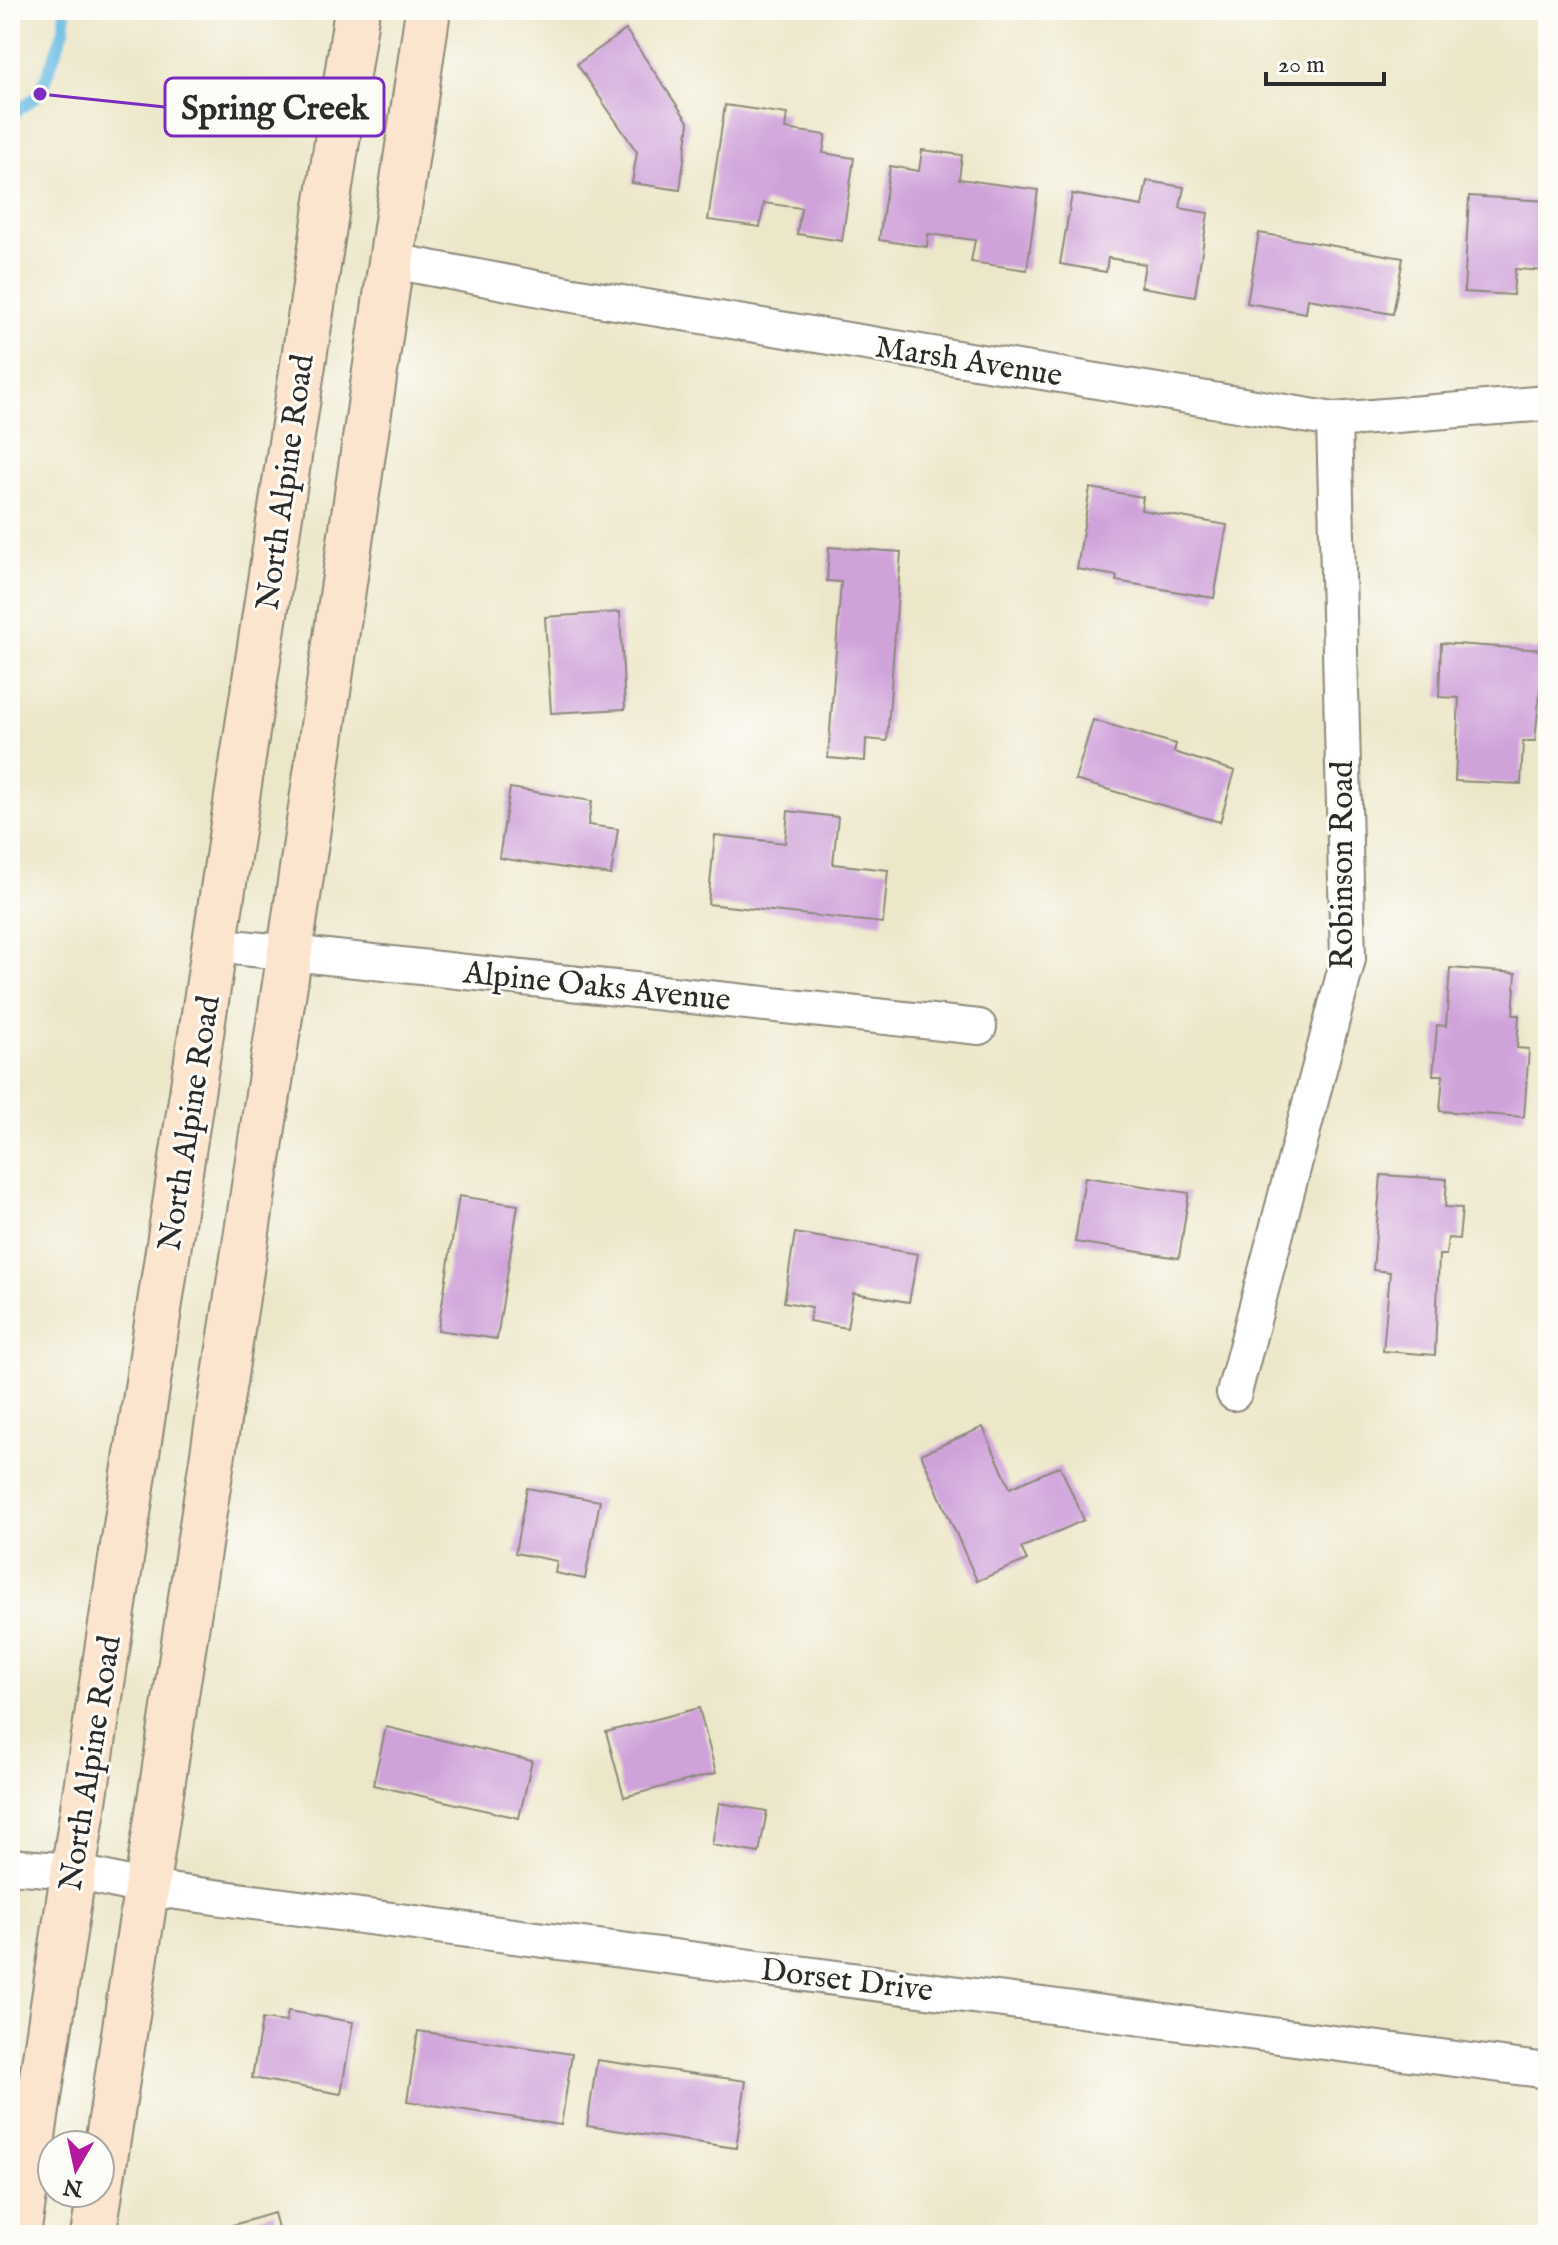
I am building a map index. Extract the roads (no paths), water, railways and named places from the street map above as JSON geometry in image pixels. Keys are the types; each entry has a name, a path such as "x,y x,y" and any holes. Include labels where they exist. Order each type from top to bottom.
{"main road":[{"name":"North Alpine Road","path":"18,2235 357,10"},
{"path":"110,2129 290,951 428,10"},
{"path":"93,2235 97,2209"}],"street":[{"name":"Marsh Avenue","path":"393,261 567,294 1334,420 1548,403"},
{"name":"Robinson Road","path":"1234,1393 1348,959 1334,420"},
{"name":"Alpine Oaks Avenue","path":"215,945 979,1027"},
{"name":"Dorset Drive","path":"10,1866 72,1871 146,1888 1548,2071"}],"waterway":[{"path":"10,116 40,94 64,30 65,10"}],"place":[{"name":"Spring Creek","path":"40,94"}]}
